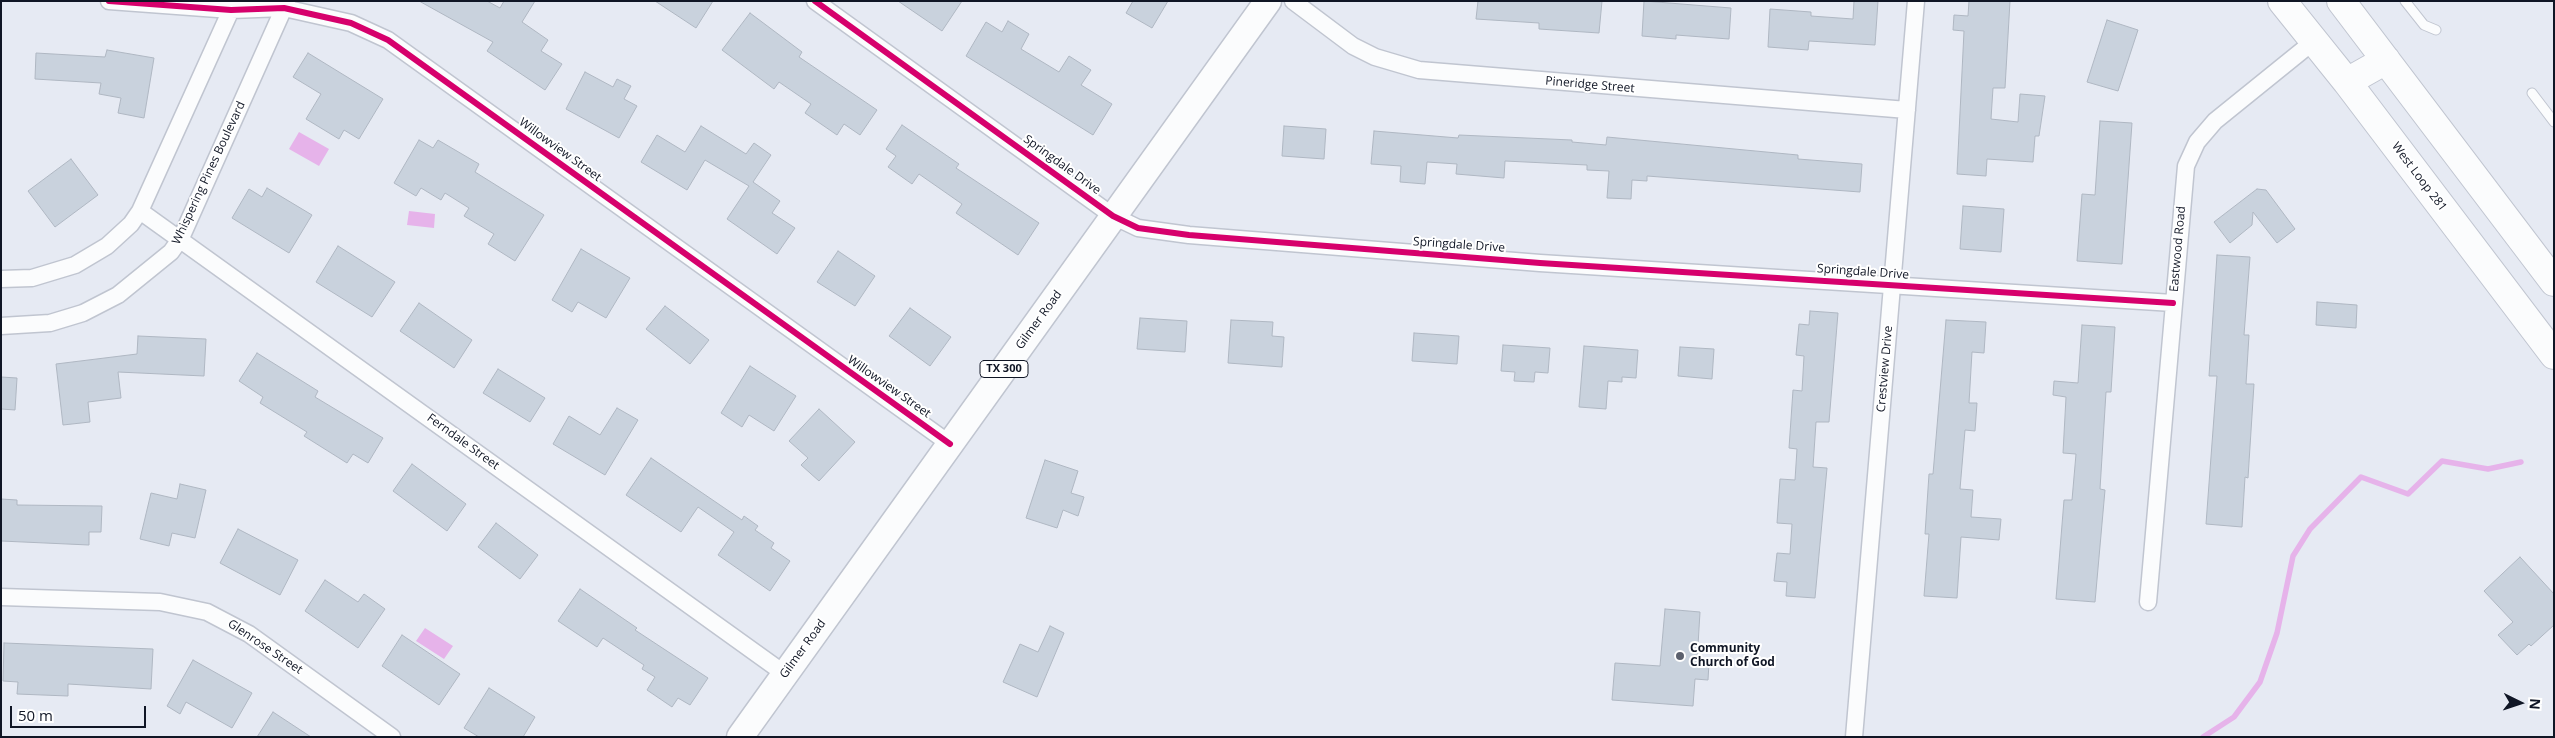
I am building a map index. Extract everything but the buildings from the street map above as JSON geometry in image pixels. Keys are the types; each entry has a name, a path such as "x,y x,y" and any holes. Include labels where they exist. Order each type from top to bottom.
{"highway":[{"name":"West Loop 281","path":"2282,1 2347,82 2554,355"},
{"path":"2341,1 2551,273"},
{"path":"2347,82 2386,60"}],"main road":[{"name":"Gilmer Road","path":"740,737 1268,1"}],"street":[{"name":"Willowview Street","path":"109,1 233,6 286,5 351,23 388,40 950,444"},
{"name":"Springdale Drive","path":"815,1 1114,216 1138,228 1189,235 1540,263 2173,303"},
{"name":"Pineridge Street","path":"1293,1 1353,46 1375,57 1419,70 1907,110"},
{"name":"Crestview Drive","path":"1854,737 1916,1"},
{"name":"Whispering Pines Boulevard","path":"1,326 50,323 69,318 102,304 118,296 156,266 181,238 286,5"},
{"path":"1,278 32,278 75,264 119,237 140,211 233,6"},
{"name":"Eastwood Road","path":"2148,602 2184,175 2191,152 2215,121 2314,41"},
{"name":"Ferndale Street","path":"140,211 181,238 785,674"},
{"name":"Glenrose Street","path":"1,597 160,602 207,612 249,634 392,737"}],"lane":[{"path":"2405,1 2424,24 2436,30"},
{"path":"2532,93 2554,122"}],"shaded area":[{"path":"299,132 329,149 319,166 289,149"},
{"path":"409,211 435,214 434,228 407,225"},
{"path":"425,628 453,646 444,659 416,641"}],"waterway":[{"path":"2203,737 2234,717 2260,682 2277,633 2293,556 2310,529 2361,477 2408,494 2442,461 2488,469 2521,462"}],"cycle path":[{"path":"109,1 231,10 284,8 351,23 388,40 950,444"},
{"path":"815,1 1113,216 1138,228 1189,235 1540,263 2173,303"}],"place":[{"name":"Community Church of God","path":"1680,656"}]}
